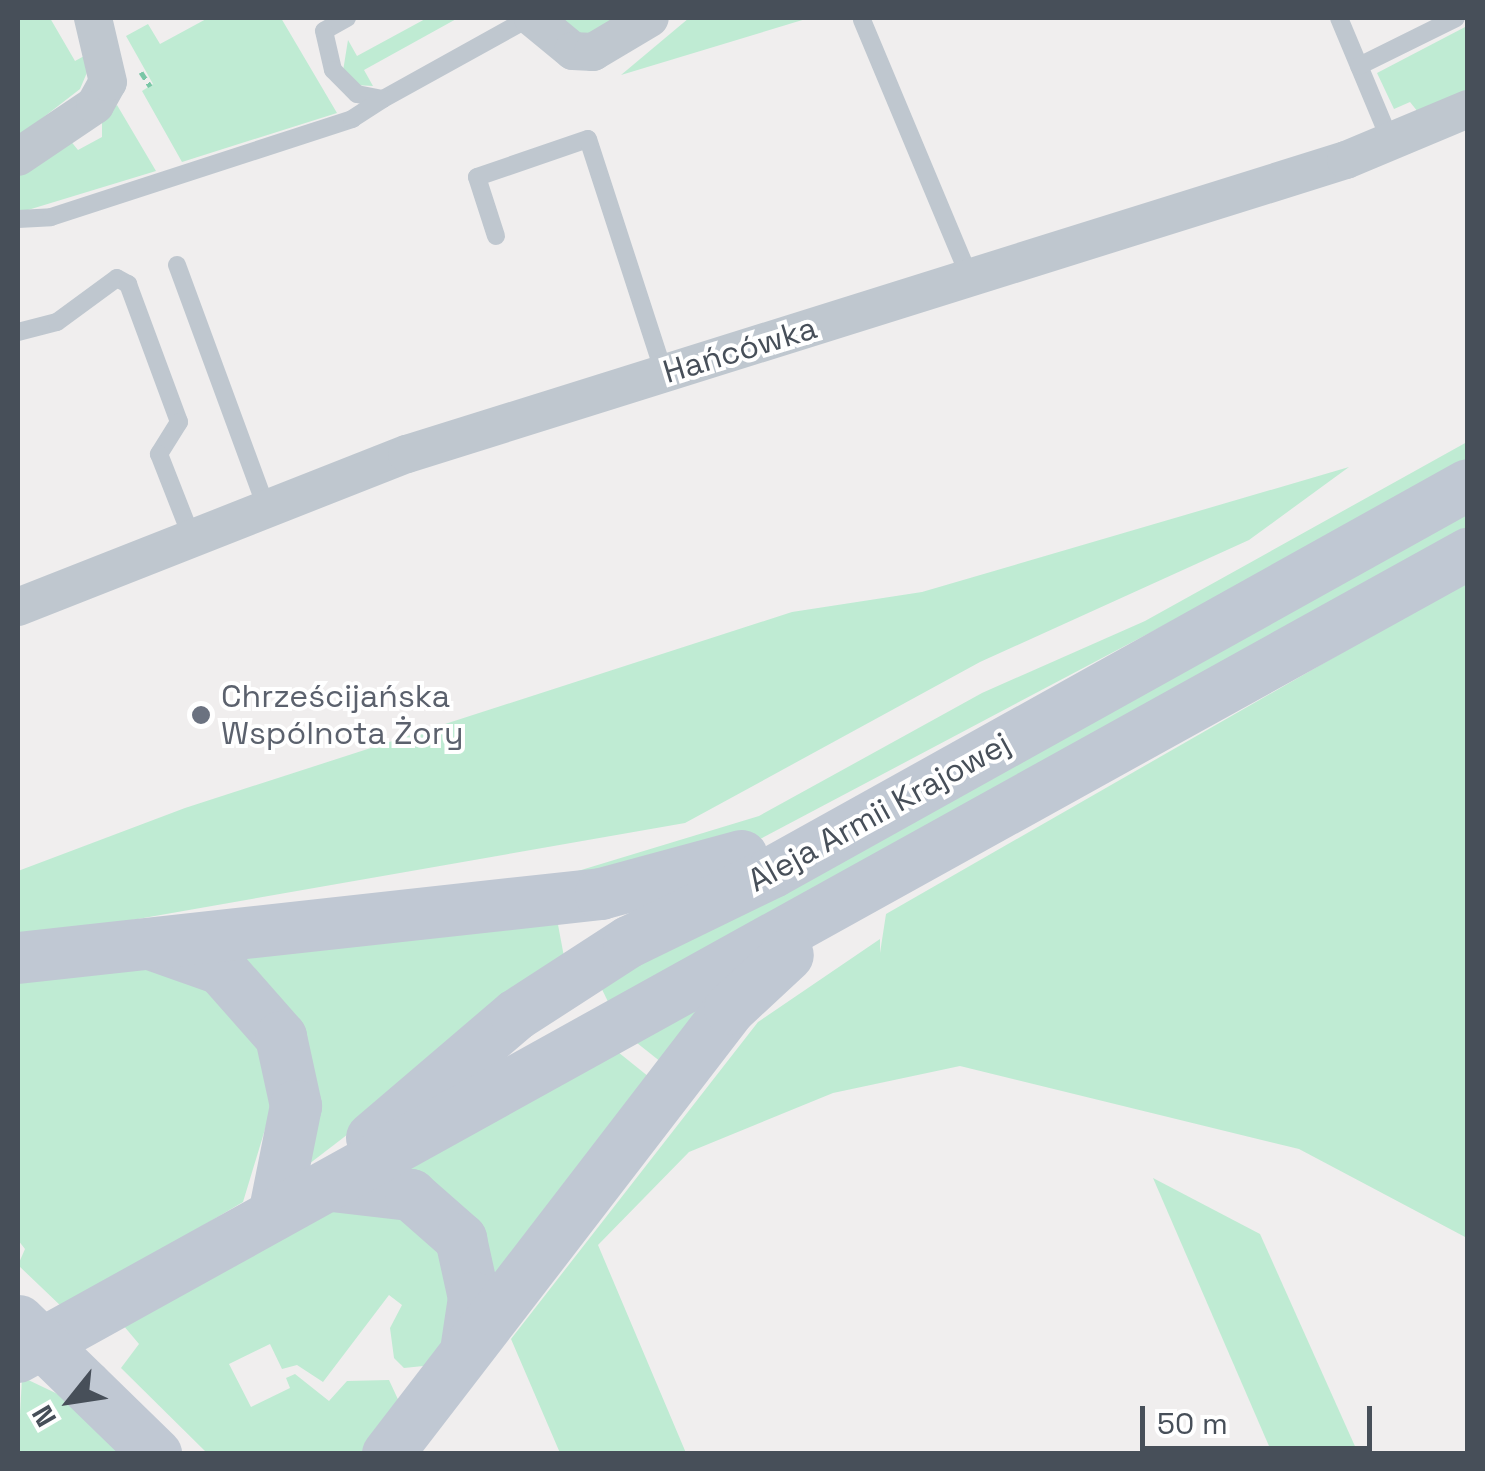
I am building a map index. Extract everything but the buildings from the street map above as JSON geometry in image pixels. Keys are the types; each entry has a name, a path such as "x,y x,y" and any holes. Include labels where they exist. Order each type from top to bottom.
{"main road":[{"name":"Aleja Armii Krajowej","path":"326,1186 377,1132 550,991 1468,486"},
{"name":"Aleja Armii Krajowej","path":"18,1358 1468,554"},
{"path":"18,958 150,944 202,931 601,894 855,826"},
{"path":"388,1454 730,1009 847,899"},
{"path":"150,944 221,970 281,1037 296,1106 274,1215"},
{"path":"326,1186 382,1186 440,1214 472,1268 466,1351"},
{"path":"18,1320 156,1454"}],"street":[{"path":"18,157 94,105 108,82 94,18"},
{"path":"531,18 573,52 592,52 650,18"},
{"name":"Hańcówka","path":"18,607 267,509 664,374 1346,160 1388,135 1468,109"}],"lane":[{"path":"346,18 324,31 333,70 357,94 383,98"},
{"path":"18,219 50,217 333,126 531,18"},
{"path":"1339,18 1388,135"},
{"path":"1359,66 1456,18"},
{"path":"862,20 970,278"},
{"path":"496,236 477,177 588,139 664,374"},
{"path":"178,265 267,509"},
{"path":"18,332 57,322 117,278 128,284 179,422 158,454 192,538"}],"green space":[{"path":"18,18 50,18 75,61 97,49 80,89 18,137"},
{"path":"208,18 281,18 337,113 182,162 142,91 153,84 126,36 148,24 160,44"},
{"path":"427,18 458,18 364,70 373,86 355,85 343,71 348,40 357,56"},
{"path":"559,18 635,18 588,44"},
{"path":"689,18 809,18 621,75"},
{"path":"1467,26 1467,96 1418,112 1410,102 1394,109 1377,73"},
{"path":"117,105 156,171 18,213 18,172 69,139 78,150 102,137 102,115"},
{"path":"1467,442 1467,465 745,847 568,874 759,816 982,693 1145,621"},
{"path":"1349,467 1249,540 980,662 685,823 18,940 18,871 185,808 792,612 922,592"},
{"path":"1467,505 1467,536 612,1010 596,977"},
{"path":"1467,581 1467,1238 1299,1149 960,1066 833,1093 689,1152 598,1245 686,1453 560,1453 511,1339 758,1022 880,939 880,953 886,914"},
{"path":"555,909 566,967 309,1164 225,950"},
{"path":"136,966 204,984 250,1025 276,1093 243,1202 63,1308 18,1265 25,1249 18,1240 18,976"},
{"path":"725,987 671,1070 632,1039"},
{"path":"613,1048 659,1085 502,1295 402,1167"},
{"path":"1153,1178 1260,1234 1358,1453 1272,1453"},
{"path":"328,1207 385,1207 443,1252 457,1299 433,1365 404,1368 394,1358 390,1328 402,1305 389,1295 323,1382 297,1365 282,1369 270,1344 229,1364 251,1407 290,1388 286,1378 295,1374 329,1401 347,1381 389,1380 402,1408 368,1453 207,1453 121,1368 139,1344 123,1325"},
{"path":"22,1377 66,1398 126,1453 18,1453"}],"place":[{"name":"Chrześcijańska Wspólnota Żory","path":"201,715"}]}
